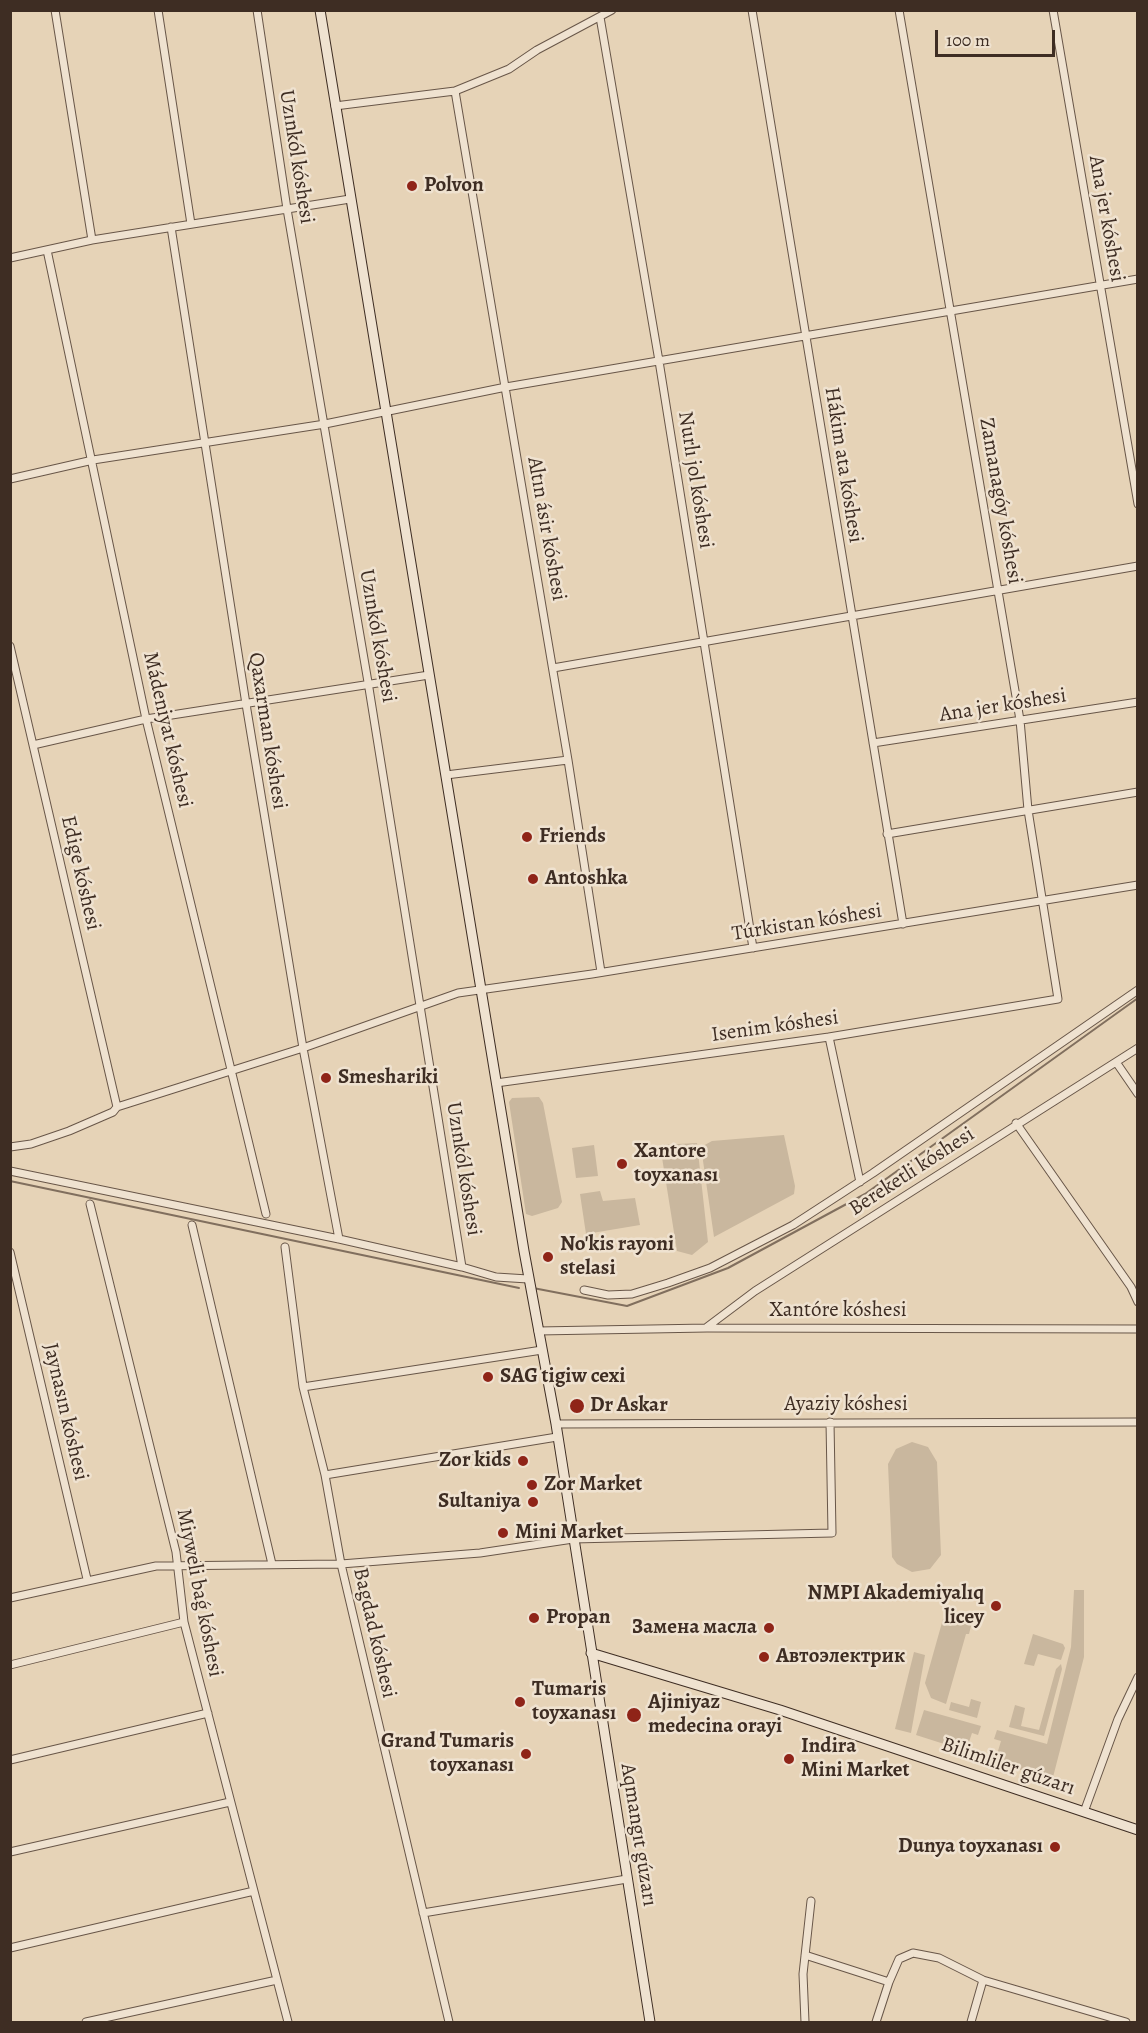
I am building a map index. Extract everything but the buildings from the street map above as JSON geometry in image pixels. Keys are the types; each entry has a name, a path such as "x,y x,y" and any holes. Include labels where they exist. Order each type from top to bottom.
{"main road":[{"name":"Aqmangıt gúzarı","path":"320,10 528,1279 556,1424 650,2022"},
{"name":"Bilimliler gúzarı","path":"591,1653 761,1704 1137,1830"}],"street":[{"path":"55,10 92,240"},
{"path":"158,10 191,224"},
{"name":"Uzınkól kóshesi","path":"257,10 287,209 368,682 462,1267"},
{"path":"335,106 455,91 509,69 537,50 612,10"},
{"name":"Hákim ata kóshesi","path":"752,10 903,924"},
{"name":"Zamanagóy kóshesi","path":"899,10 1020,720 1028,810 1058,999"},
{"name":"Ana jer kóshesi","path":"1053,10 1137,504"},
{"name":"Nurlı jol kóshesi","path":"600,17 659,361 753,948"},
{"name":"Altın ásir kóshesi","path":"455,91 553,668 601,972"},
{"path":"10,258 92,240 350,200"},
{"name":"Qaxarman kóshesi","path":"171,227 204,444 303,1048 339,1239"},
{"name":"Mádeniyat kóshesi","path":"47,250 146,719 266,1215"},
{"path":"10,479 93,460 325,424 506,387 1137,279"},
{"path":"553,668 1137,566"},
{"name":"Edige kóshesi","path":"10,646 117,1107"},
{"path":"33,745 146,719 368,682 429,675"},
{"name":"Ana jer kóshesi","path":"873,743 1137,702"},
{"path":"446,775 568,760"},
{"path":"887,834 1137,792"},
{"name":"Túrkistan kóshesi","path":"10,1147 31,1144 69,1131 113,1112 117,1107 303,1048 458,993 1043,902 1137,885"},
{"path":"584,1290 608,1295 632,1294 710,1268 793,1226 1137,990"},
{"name":"Isenim kóshesi","path":"496,1083 829,1037 1058,999"},
{"path":"829,1037 860,1182"},
{"name":"Bereketli kóshesi","path":"707,1328 755,1291 787,1273 1016,1123 1137,1048"},
{"path":"1116,1062 1137,1094"},
{"path":"1016,1123 1131,1287 1137,1302"},
{"path":"10,1171 339,1239 496,1277 528,1279"},
{"name":"Miyweli baǵ kóshesi","path":"90,1204 179,1567 184,1622 288,2022"},
{"path":"192,1225 272,1564"},
{"name":"Bagdad kóshesi","path":"285,1247 303,1387 325,1475 341,1564 449,2022"},
{"name":"Jaynasın kóshesi","path":"10,1252 87,1579"},
{"name":"Xantóre kóshesi","path":"538,1331 707,1328 1137,1329"},
{"path":"303,1387 542,1350"},
{"path":"10,1598 87,1579 156,1566 341,1564 480,1553 573,1539 832,1533 830,1422"},
{"name":"Ayaziy kóshesi","path":"556,1424 1137,1422"},
{"path":"325,1475 557,1437"},
{"path":"10,1665 184,1622"},
{"path":"1084,1812 1118,1719 1137,1677"},
{"path":"10,1760 208,1713"},
{"path":"10,1852 231,1802"},
{"path":"423,1913 627,1880"},
{"path":"10,1948 254,1891"},
{"path":"805,2022 803,1974 811,1901"},
{"path":"876,2022 899,1959 913,1953 939,1958 983,1980 1126,2022"},
{"path":"805,1955 889,1982"},
{"path":"86,2022 277,1980"},
{"path":"971,2022 983,1980"}],"shaded area":[{"path":"539,1097 543,1103 562,1202 558,1208 532,1216 526,1214 509,1102 512,1098"},
{"path":"784,1135 795,1186 794,1194 714,1237 701,1147 712,1141"},
{"path":"697,1143 708,1242 692,1255 677,1251 660,1145"},
{"path":"594,1145 598,1176 576,1178 572,1148"},
{"path":"600,1191 603,1201 635,1198 640,1225 586,1234 580,1194"},
{"path":"912,1442 928,1447 937,1462 941,1555 930,1569 912,1572 897,1564 892,1557 888,1464 896,1449"},
{"path":"1074,1590 1084,1590 1084,1657 1052,1781 995,1761 1001,1741 994,1739 997,1730 1047,1744 1071,1647"},
{"path":"946,1616 972,1622 969,1634 966,1634 946,1704 931,1698 925,1683 943,1619"},
{"path":"1033,1634 1063,1644 1065,1648 1061,1660 1038,1654 1034,1666 1024,1664"},
{"path":"914,1652 925,1655 911,1733 895,1729"},
{"path":"1061,1664 1062,1669 1044,1736 1009,1727 1015,1705 1025,1708 1021,1726 1039,1730 1056,1669"},
{"path":"971,1699 981,1702 977,1718 949,1710 951,1702 969,1707"},
{"path":"924,1710 981,1726 978,1735 972,1733 966,1751 916,1735"}],"waterway":[{"path":"533,1288 627,1306 728,1268 865,1194 1138,998"},
{"path":"10,1181 519,1288"}],"place":[{"name":"Polvon","path":"412,186"},
{"name":"Friends","path":"527,837"},
{"name":"Antoshka","path":"533,879"},
{"name":"Smeshariki","path":"326,1078"},
{"name":"Xantore toyxanası","path":"622,1164"},
{"name":"No'kis rayoni stelasi","path":"548,1257"},
{"name":"SAG tigiw cexi","path":"488,1377"},
{"name":"Dr Askar","path":"577,1406"},
{"name":"Zor kids","path":"523,1461"},
{"name":"Zor Market","path":"532,1485"},
{"name":"Sultaniya","path":"533,1502"},
{"name":"Mini Market","path":"503,1533"},
{"name":"NMPI Akademiyalıq licey","path":"996,1606"},
{"name":"Propan","path":"534,1618"},
{"name":"Замена масла","path":"769,1628"},
{"name":"Автоэлектрик","path":"764,1657"},
{"name":"Tumaris toyxanası","path":"520,1702"},
{"name":"Ajiniyaz medecina orayi","path":"634,1715"},
{"name":"Grand Tumaris toyxanası","path":"526,1754"},
{"name":"Indira Mini Market","path":"789,1759"},
{"name":"Dunya toyxanası","path":"1055,1847"}]}
